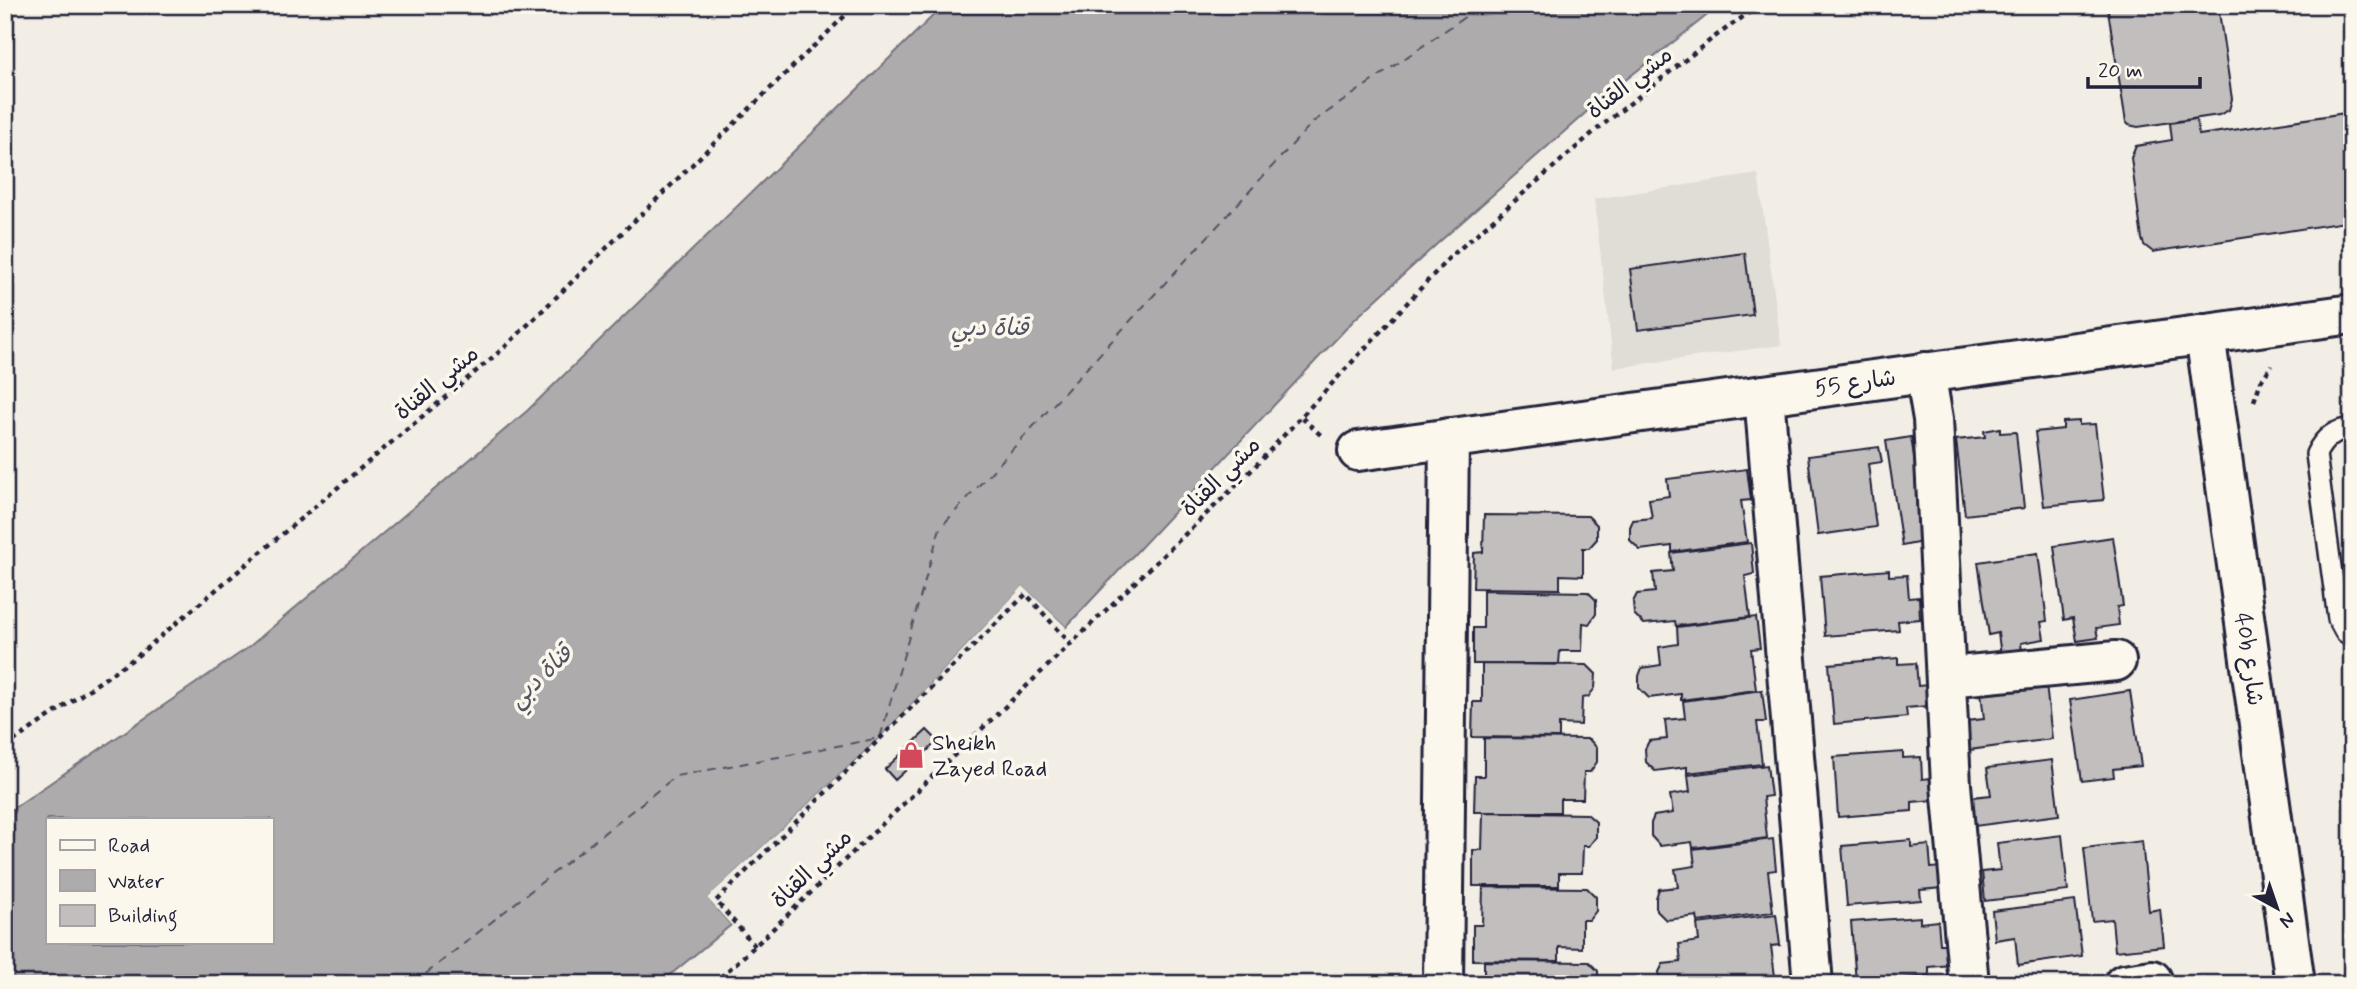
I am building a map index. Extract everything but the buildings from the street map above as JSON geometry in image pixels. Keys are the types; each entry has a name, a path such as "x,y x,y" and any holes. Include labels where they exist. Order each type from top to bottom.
{"street":[{"name":"شارع 55","path":"1358,452 2352,314"},
{"name":"40b شارع","path":"2205,334 2295,984"},
{"path":"1924,372 1933,419 1951,785 1969,984"},
{"path":"1764,395 1813,984"},
{"path":"1443,984 1450,438"},
{"path":"1947,677 2116,661"}],"lane":[{"path":"2352,428 2333,433 2322,442 2316,454 2338,619 2345,632 2352,637"}],"path":[{"name":"مشي القناة","path":"5,747 136,657 505,347 856,5"},
{"name":"مشي القناة","path":"713,984 1246,476 1448,259 1595,131 1713,38 1760,5"},
{"path":"2217,421 2239,416 2251,408 2261,381 2278,360"},
{"path":"755,946 716,901 1026,594 1070,643"}],"shaded area":[{"path":"1758,174 1781,345 1614,368 1594,199"}],"water":[{"name":"قناة دبي","path":"944,5 1720,5 1599,101 1354,320 1066,627 1023,587 880,738 708,898 731,925 659,984 5,984 5,814 249,647 527,411"}],"pier":[{"path":"1023,586 1066,627 1063,629 1023,591 882,740 712,898 734,922 734,927 731,925 707,898 880,738"}],"ferry route":[{"path":"413,984 676,776 880,738 940,528 1313,122 1482,5"}],"place":[{"name":"Sheikh Zayed Road","path":"911,755"}]}
